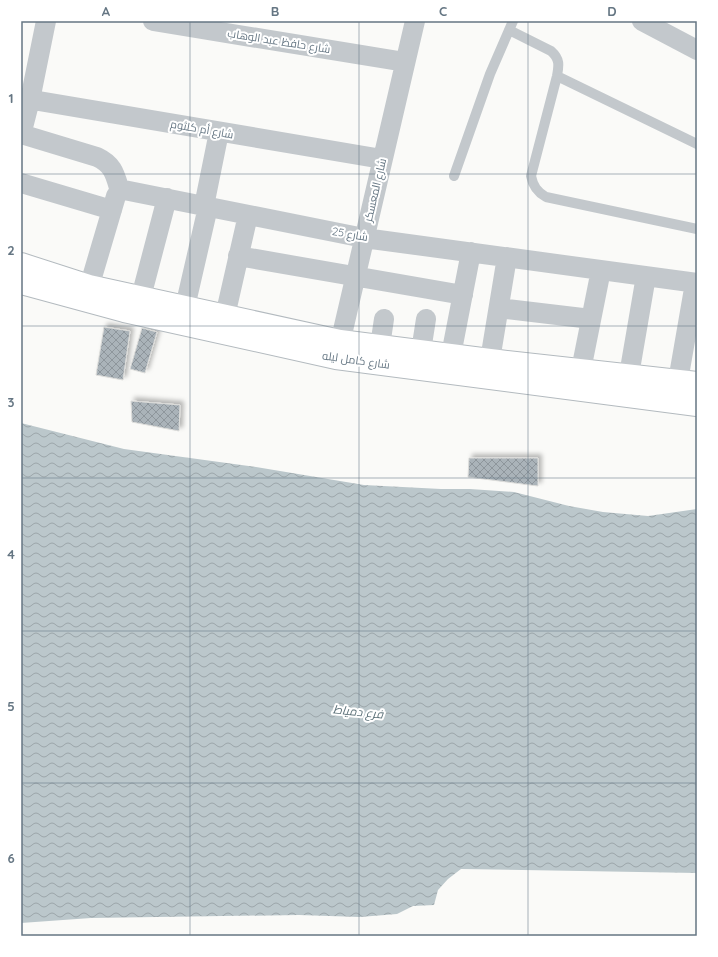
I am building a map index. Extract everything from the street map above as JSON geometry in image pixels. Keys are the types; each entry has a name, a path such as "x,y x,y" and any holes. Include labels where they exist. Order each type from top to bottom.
{"street":[{"path":"46,21 26,99 21,135 106,161 115,173 120,191 116,196 87,294"},
{"name":"شارع حافظ عبد الوهاب","path":"153,21 405,62"},
{"name":"شارع المعسكر","path":"338,349 414,21"},
{"path":"642,21 697,50"},
{"name":"شارع أم كلثوم","path":"26,99 382,159"},
{"path":"185,307 206,206 219,132"},
{"path":"21,183 112,210"},
{"name":"شارع 25","path":"120,191 127,190 364,238 696,283"},
{"path":"141,297 167,198"},
{"path":"225,316 248,215"},
{"path":"451,355 471,252"},
{"path":"238,256 463,296"},
{"path":"490,360 507,257"},
{"name":"شارع كامل ليله","path":"21,264 87,294 166,321 697,404"},
{"path":"581,370 601,270"},
{"path":"629,375 646,276"},
{"name":"شارع كامل ليله","path":"21,283 87,294 141,297 225,316 338,349 380,346 688,382"},
{"path":"688,382 696,283"},
{"path":"499,308 591,319"},
{"path":"380,346 384,319"},
{"path":"421,351 426,319"}],"lane":[{"path":"454,176 490,74 511,26 551,51 558,60 559,66 531,176 535,189 546,197 697,229"},
{"path":"557,76 697,144"}],"water":[{"name":"فرع دمياط","path":"21,423 124,449 256,467 364,485 514,492 569,506 603,512 648,516 697,509 697,873 461,869 448,879 438,890 434,905 413,906 397,914 360,917 299,915 91,918 21,923"}],"building":[{"path":"104,327 130,331 123,380 96,375"},
{"path":"142,328 157,332 145,373 130,369"},
{"path":"131,401 180,405 179,431 132,422"},
{"path":"469,458 538,458 538,486 468,477"}]}
